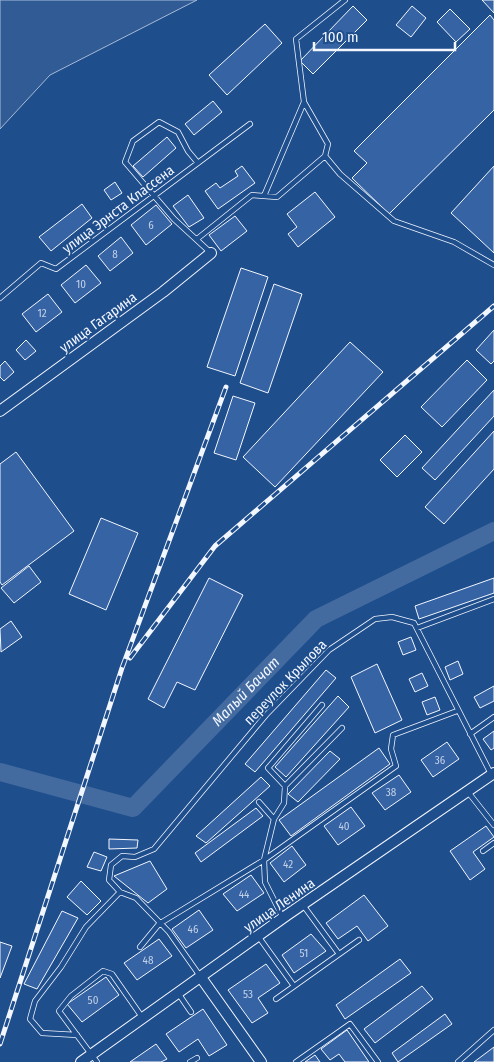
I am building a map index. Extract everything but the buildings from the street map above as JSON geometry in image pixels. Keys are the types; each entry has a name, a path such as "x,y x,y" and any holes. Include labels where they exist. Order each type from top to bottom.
{"street":[{"name":"улица Гагарина","path":"0,411 163,292 211,252"},
{"name":"улица Ленина","path":"81,1062 94,1058 142,1017 177,992 493,774"},
{"path":"200,976 261,1062"}],"lane":[{"path":"197,239 252,195 277,197 325,156 328,144 304,102 296,39 345,0"},
{"path":"264,196 304,102"},
{"path":"198,163 178,132 159,122 133,141 125,162 174,219 211,252"},
{"name":"улица Эрнста Классена","path":"0,298 41,263 56,269 250,124"},
{"path":"325,156 340,174 394,221 454,242 494,264"},
{"path":"493,774 458,711 417,628 494,599"},
{"name":"переулок Крылова","path":"120,892 109,880 111,865 122,856 135,858 154,849 266,715 329,650 375,619 392,617 414,623 417,628"},
{"path":"285,786 268,768 322,705"},
{"path":"140,947 159,924 264,860 396,766 391,749 393,735 458,711"},
{"path":"470,734 494,716"},
{"path":"282,918 266,882 264,860 274,819 284,803 285,786 342,728"},
{"path":"468,792 494,825"},
{"path":"259,802 274,819"},
{"path":"483,851 494,843"},
{"path":"76,1035 42,1033 30,1019 35,1001 61,967 86,927 120,892 136,898 159,924 169,932 200,976"},
{"path":"303,905 339,954"},
{"path":"258,936 294,986"},
{"path":"276,999 359,940"},
{"path":"94,1058 59,1011 70,996 104,971 112,974 142,1017"},
{"path":"177,992 191,1012"},
{"path":"296,1062 350,1024 378,1062"},
{"path":"458,1062 494,1030"},
{"path":"190,1062 197,1058"}],"shaded area":[{"path":"0,0 197,0 50,75 0,129"}],"waterway":[{"name":"Малый Бачат","path":"0,772 133,808 316,619 494,531"}],"railway":[{"path":"130,658 215,546 494,306"},
{"path":"0,1044 122,668 226,387"}]}
